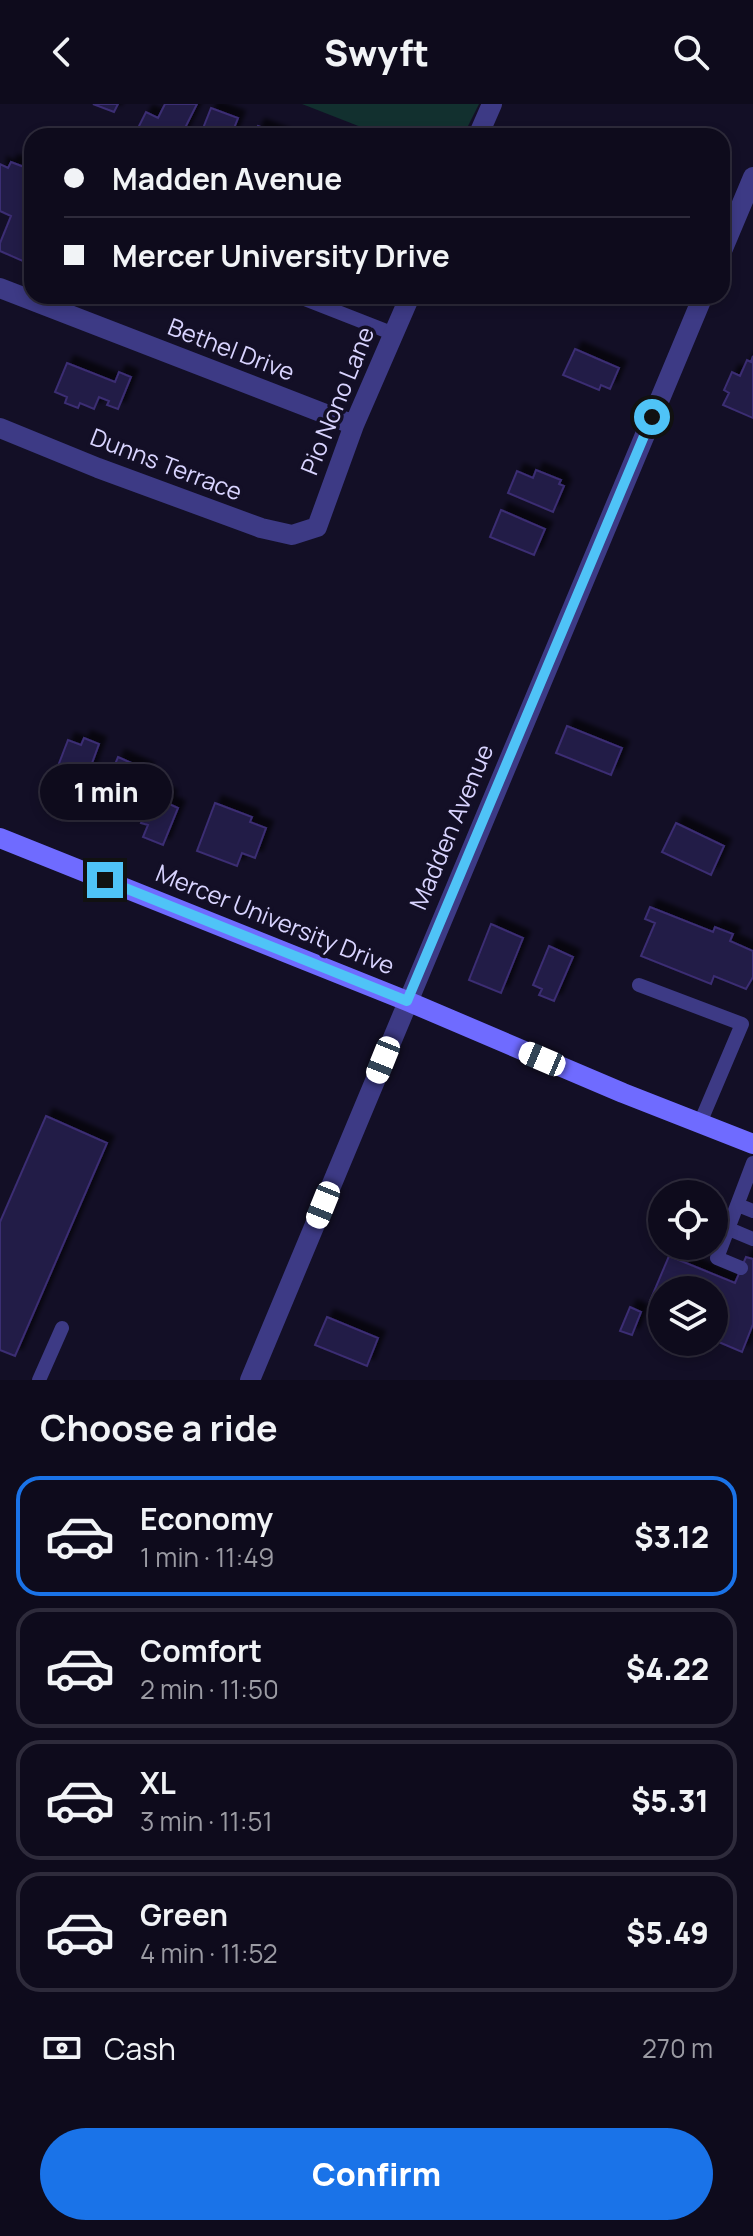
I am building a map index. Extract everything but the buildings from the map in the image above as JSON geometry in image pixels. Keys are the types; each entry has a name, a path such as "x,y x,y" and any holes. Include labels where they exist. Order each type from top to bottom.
{"main road":[{"name":"Mercer University Drive","path":"0,838 753,1144"}],"street":[{"path":"482,128 492,104"},
{"path":"730,232 753,177"},
{"name":"Bethel Drive","path":"0,288 24,297"},
{"name":"Bethel Drive","path":"41,304 354,425"},
{"name":"Pio Nono Lane","path":"317,527 354,425 407,304"},
{"name":"Madden Avenue","path":"250,1380 700,304"},
{"name":"Dunns Terrace","path":"0,428 261,528 292,535 317,527"}],"lane":[{"path":"321,304 394,334"},
{"path":"639,985 742,1024 700,1123"},
{"path":"741,1268 717,1258 753,1163"},
{"path":"738,1205 753,1211"},
{"path":"729,1229 753,1239"},
{"path":"39,1380 62,1328"}],"green space":[{"path":"302,104 479,104 467,128 364,128"}],"route":[{"path":"105,880 407,1001 652,417"}]}
